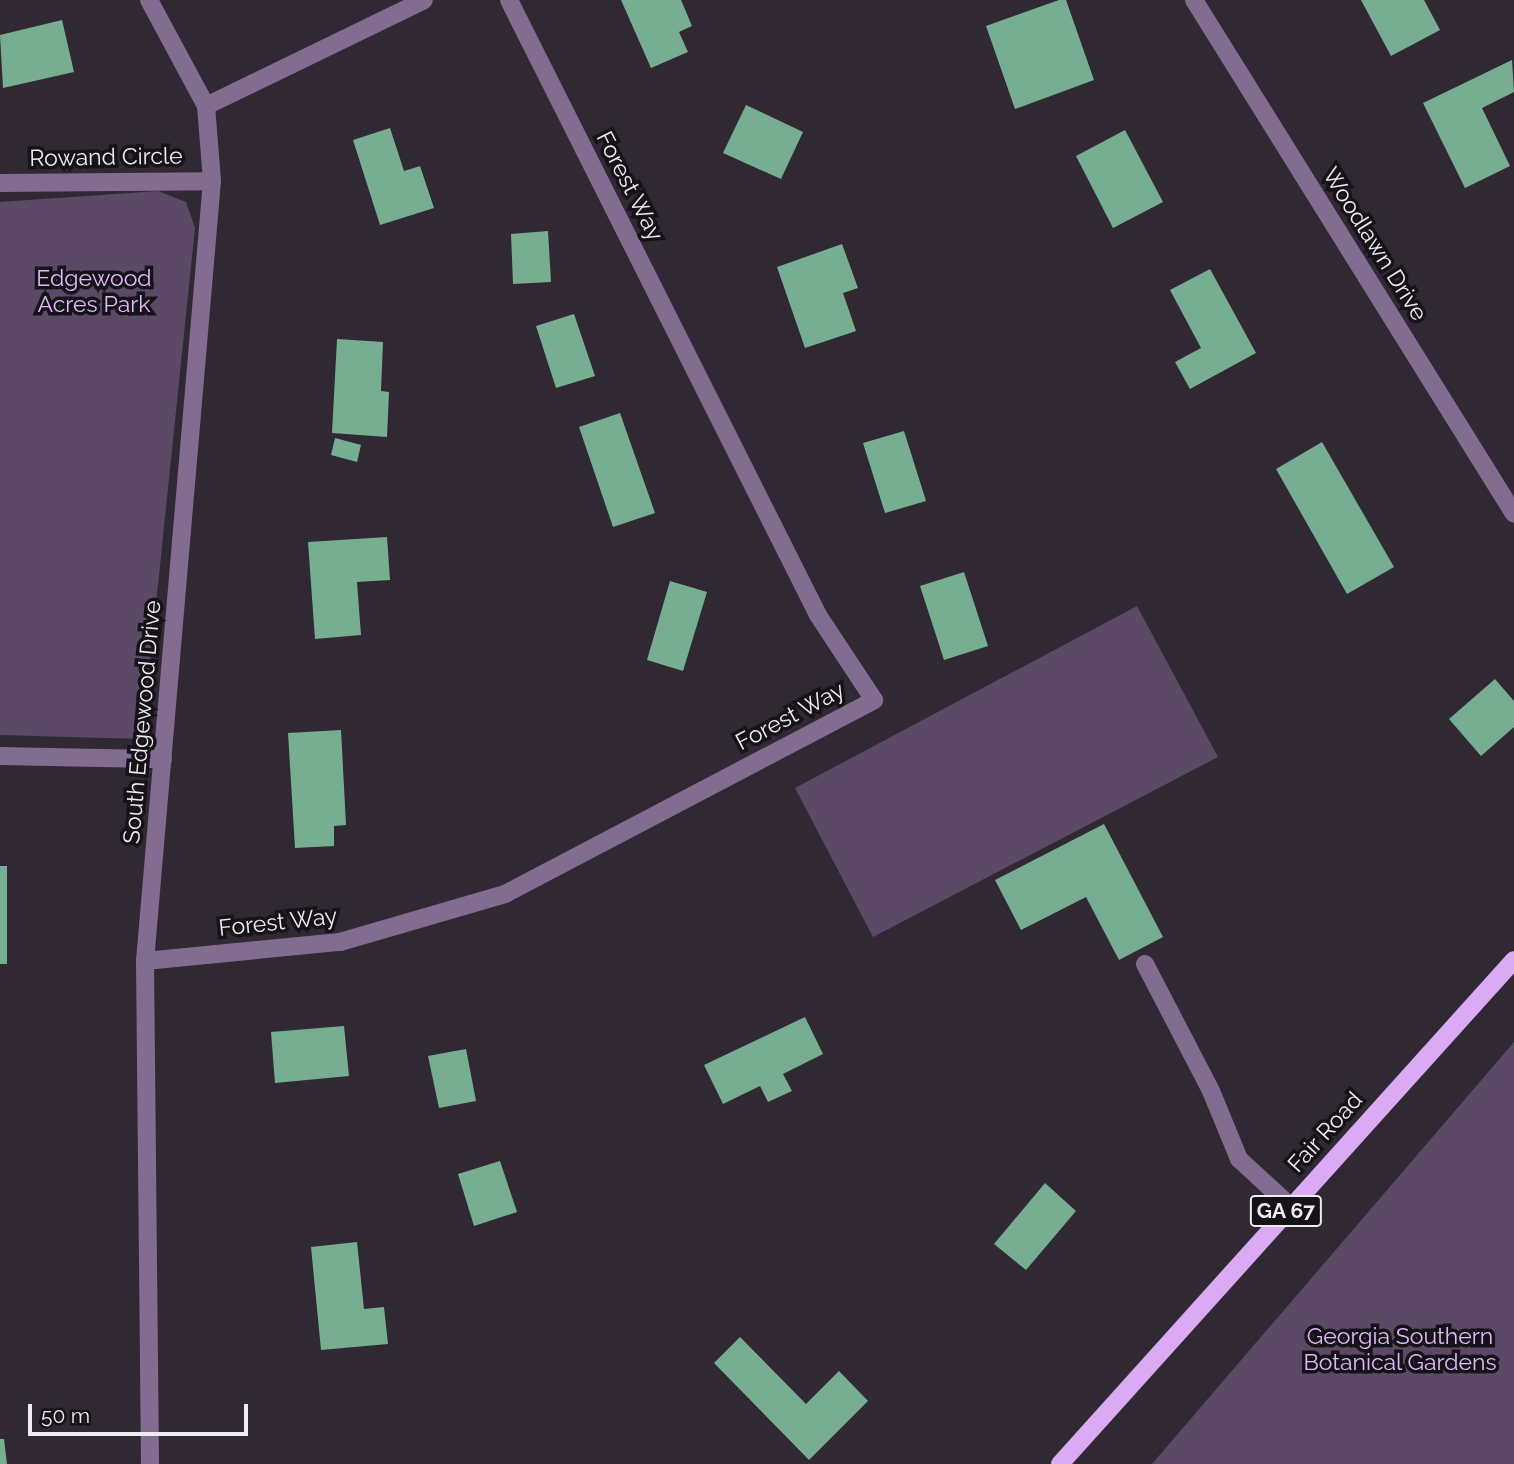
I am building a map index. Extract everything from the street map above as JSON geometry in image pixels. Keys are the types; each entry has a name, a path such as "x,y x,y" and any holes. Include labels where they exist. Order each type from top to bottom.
{"main road":[{"name":"Fair Road","path":"1060,1464 1514,960"}],"street":[{"name":"South Edgewood Drive","path":"149,0 206,106 212,181 145,961 150,1464"},
{"path":"206,106 424,0"},
{"name":"Forest Way","path":"145,961 340,942 505,894 874,700 818,615 509,0"},
{"name":"Woodlawn Drive","path":"1194,0 1514,514"},
{"name":"Rowand Circle","path":"0,184 212,181"},
{"path":"0,757 163,759"},
{"path":"1145,964 1211,1091 1240,1159 1291,1206"}],"green space":[{"name":"Edgewood Acres Park","path":"158,191 186,202 195,228 142,739 0,735 0,202"},
{"path":"1137,606 1218,757 873,937 795,788"},
{"name":"Georgia Southern Botanical Gardens","path":"1514,1042 1514,1464 1152,1464"}],"building":[{"path":"621,0 681,0 692,26 679,32 688,52 651,68"},
{"path":"1059,0 1066,0 1094,80 1015,109 986,26"},
{"path":"1361,0 1424,0 1440,30 1391,56"},
{"path":"62,20 74,72 3,88 0,35"},
{"path":"1512,60 1514,92 1482,108 1510,166 1465,188 1423,103"},
{"path":"746,105 803,132 781,179 723,153"},
{"path":"390,128 404,171 420,166 434,208 380,225 353,140"},
{"path":"1125,130 1163,202 1113,228 1076,156"},
{"path":"548,231 551,282 513,284 511,234"},
{"path":"842,244 858,288 843,293 856,331 805,348 777,267"},
{"path":"1210,269 1256,353 1190,389 1175,362 1201,348 1170,290"},
{"path":"574,314 595,376 556,388 536,326"},
{"path":"337,339 383,342 381,391 389,392 387,437 332,433"},
{"path":"620,413 655,513 613,527 579,427"},
{"path":"904,431 926,501 885,513 863,443"},
{"path":"335,438 361,445 357,462 331,455"},
{"path":"1322,442 1394,567 1347,594 1276,469"},
{"path":"387,537 390,580 357,582 361,635 315,639 308,542"},
{"path":"964,572 988,646 944,660 920,586"},
{"path":"670,581 707,592 683,671 647,660"},
{"path":"1495,679 1514,701 1514,727 1481,756 1449,719"},
{"path":"341,730 346,825 334,826 334,846 295,848 288,733"},
{"path":"1104,824 1163,937 1119,960 1086,897 1021,930 995,880"},
{"path":"0,866 7,866 7,964 0,964"},
{"path":"805,1017 823,1054 783,1074 792,1091 768,1102 760,1086 723,1104 704,1065"},
{"path":"344,1026 349,1076 275,1083 271,1032"},
{"path":"466,1049 476,1101 439,1108 428,1056"},
{"path":"500,1161 517,1212 474,1226 458,1174"},
{"path":"1045,1183 1076,1211 1026,1270 994,1244"},
{"path":"357,1242 364,1309 384,1307 388,1344 321,1350 311,1247"},
{"path":"740,1337 806,1404 839,1371 868,1401 809,1460 714,1363"},
{"path":"0,1439 4,1439 7,1464 0,1464"}]}
